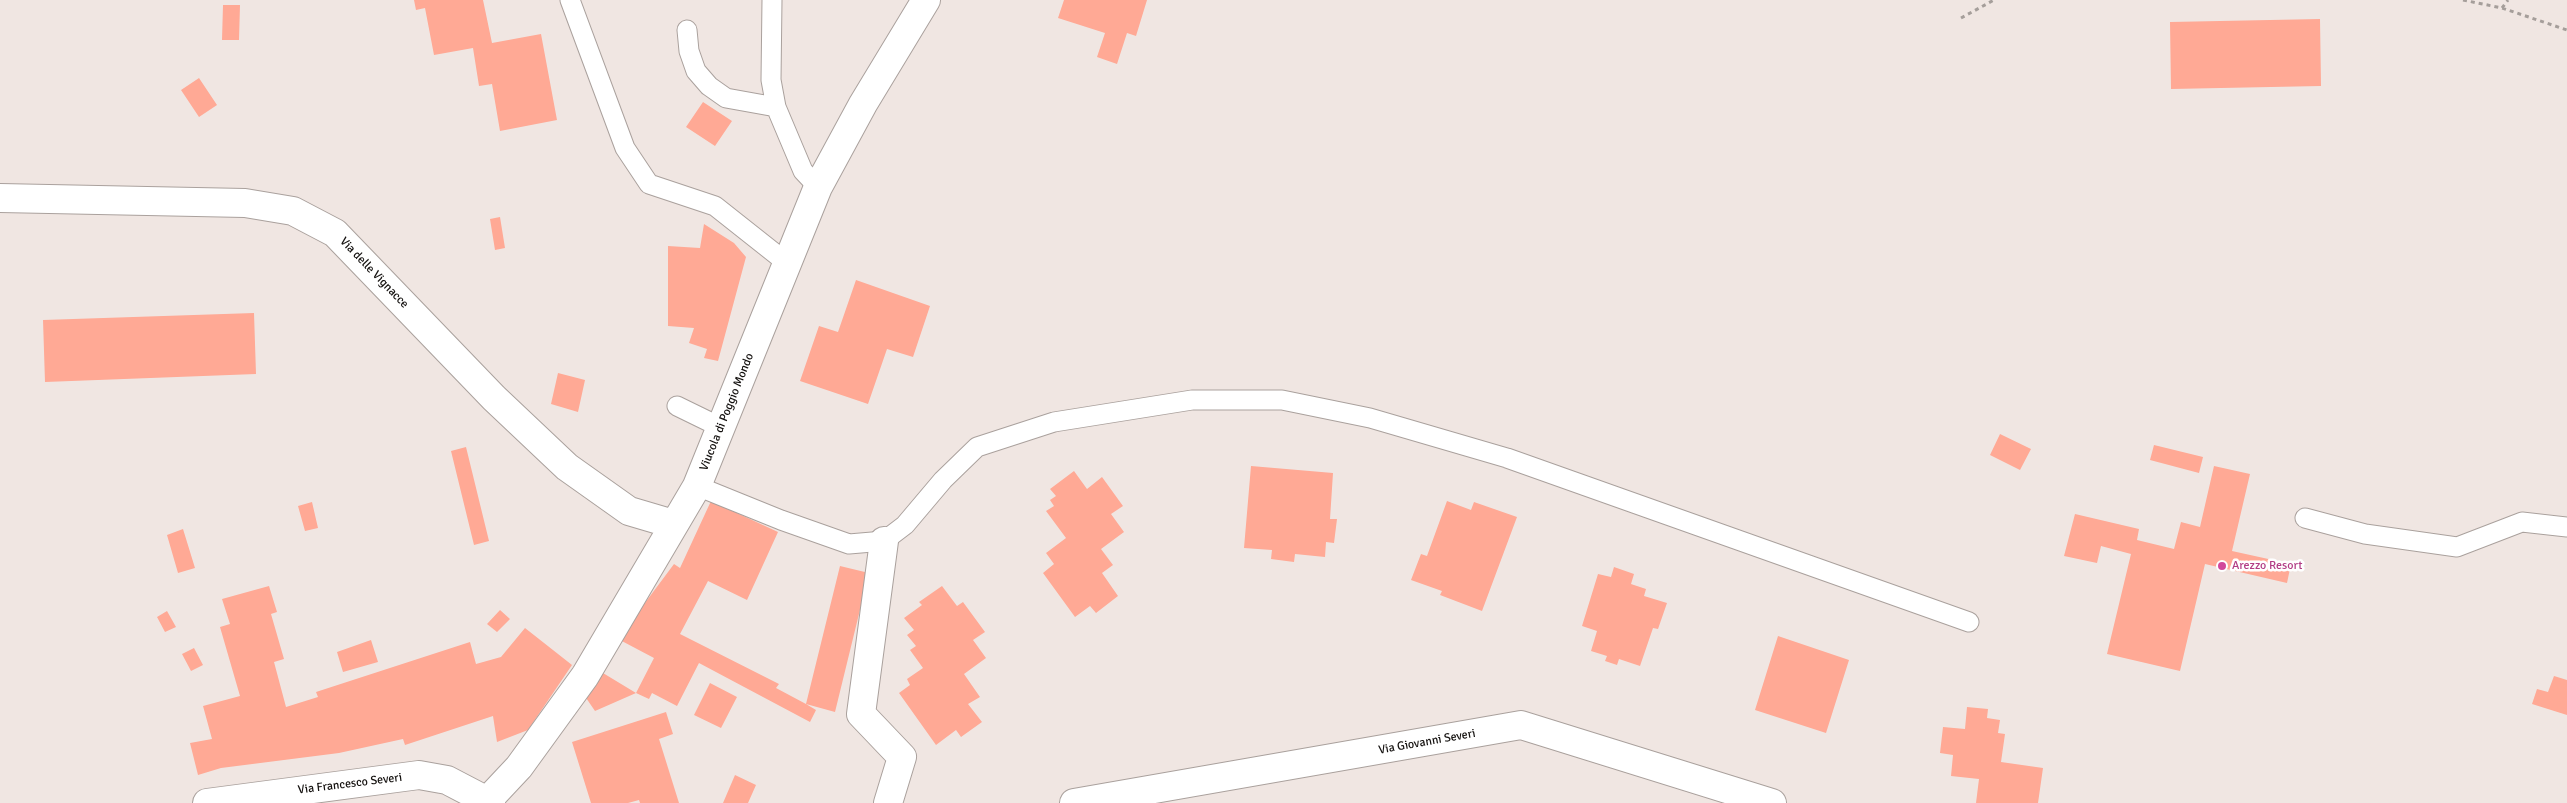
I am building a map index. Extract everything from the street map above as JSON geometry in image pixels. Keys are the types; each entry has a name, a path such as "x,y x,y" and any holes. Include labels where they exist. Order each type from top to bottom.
{"street":[{"name":"Viucola di Poggio Mondo","path":"490,801 520,767 585,676 697,486 818,187 863,104 926,0"},
{"name":"Via delle Vignacce","path":"0,198 245,203 294,211 335,233 494,398 567,468 629,511 673,524"},
{"path":"884,541 860,714 902,757 888,803"},
{"name":"Via Giovanni Severi","path":"1074,803 1521,725 1772,803"},
{"name":"Via Francesco Severi","path":"207,803 419,775 446,780 490,801"}],"lane":[{"path":"570,0 625,148 650,184 715,206 787,263"},
{"path":"772,0 771,80 776,107 803,171 818,187"},
{"path":"687,30 689,51 696,71 709,86 726,98 776,107"},
{"path":"697,486 781,520 849,544 884,541 905,525 943,480 977,447 1054,422 1192,400 1282,400 1370,418 1507,458 1969,622"},
{"path":"677,406 720,427"},
{"path":"2305,518 2365,534 2457,547 2522,522 2567,527"}],"path":[{"path":"1960,18 1994,0"},
{"path":"2463,0 2502,8 2567,30"},
{"path":"2502,8 2508,0"}],"building":[{"path":"414,0 483,0 492,43 541,34 557,120 500,131 492,84 479,86 473,48 434,55 425,8 416,10"},
{"path":"1064,0 1147,0 1136,36 1127,33 1117,64 1097,57 1105,33 1058,18"},
{"path":"223,5 240,5 239,40 222,40"},
{"path":"2320,19 2321,86 2171,89 2170,22"},
{"path":"199,78 217,105 199,117 181,90"},
{"path":"703,102 732,121 715,146 686,127"},
{"path":"500,217 505,248 495,250 490,219"},
{"path":"704,224 734,243 746,257 718,361 704,358 707,349 689,343 694,328 668,326 668,246 700,248"},
{"path":"856,280 930,306 913,357 887,349 868,404 800,381 819,326 838,332"},
{"path":"254,313 256,374 45,382 43,320"},
{"path":"558,373 585,380 578,412 551,404"},
{"path":"2000,434 2031,449 2020,470 1990,455"},
{"path":"2154,445 2203,457 2199,473 2150,460"},
{"path":"466,447 489,541 474,545 451,451"},
{"path":"1251,466 1333,473 1330,519 1337,519 1334,543 1326,542 1325,557 1295,554 1294,562 1271,559 1272,550 1244,548"},
{"path":"2214,466 2250,474 2232,551 2291,564 2287,583 2205,564 2180,671 2107,654 2131,554 2101,546 2097,563 2064,556 2075,514 2139,529 2137,540 2174,549 2181,522 2200,527"},
{"path":"1074,471 1087,489 1102,477 1123,506 1111,514 1124,532 1101,549 1113,565 1102,573 1118,596 1096,613 1090,606 1075,617 1043,573 1054,564 1046,553 1066,538 1046,511 1054,506 1050,500 1056,496 1050,489"},
{"path":"711,501 778,532 747,600 708,581 680,634 779,684 776,688 816,710 810,722 699,663 677,706 652,693 649,699 636,693 654,658 618,639 674,564 680,568"},
{"path":"1447,501 1471,510 1474,502 1517,517 1482,611 1440,595 1442,591 1411,580 1421,554 1427,556"},
{"path":"312,502 318,528 305,531 298,506"},
{"path":"183,529 195,568 178,573 167,535"},
{"path":"840,566 869,573 835,712 806,704"},
{"path":"1614,567 1634,574 1631,584 1646,589 1644,596 1667,603 1658,629 1653,628 1640,666 1619,659 1617,665 1605,661 1607,656 1591,651 1597,631 1582,626 1598,574 1611,577"},
{"path":"269,586 277,612 271,614 284,659 274,662 286,707 318,697 316,692 470,642 476,664 501,657 525,628 572,665 528,730 497,742 493,716 405,745 403,739 339,753 221,768 198,775 190,743 212,739 203,706 240,696 220,627 230,624 222,599"},
{"path":"942,586 957,606 963,602 985,632 973,640 986,658 964,674 980,697 968,704 982,722 961,737 956,730 936,745 899,693 910,685 907,679 923,668 910,650 916,646 907,635 914,630 904,618 922,605 919,602"},
{"path":"500,610 510,619 497,632 487,624"},
{"path":"167,611 176,627 165,632 157,617"},
{"path":"1778,636 1849,660 1826,733 1755,710"},
{"path":"371,640 378,662 343,672 337,652"},
{"path":"194,648 203,665 191,671 182,654"},
{"path":"598,670 636,693 595,711 582,692"},
{"path":"2554,676 2567,680 2567,715 2532,704 2537,689 2548,692"},
{"path":"710,683 737,697 721,728 694,715"},
{"path":"1967,707 1988,709 1987,718 2000,720 1998,733 2005,734 2001,762 2043,768 2038,803 1976,803 1979,779 1951,776 1953,755 1940,753 1943,727 1965,729"},
{"path":"666,712 673,734 659,739 679,803 640,803 639,800 628,803 591,803 572,742"},
{"path":"735,775 756,785 748,803 723,803"}],"place":[{"name":"Arezzo Resort","path":"2222,566"}]}
